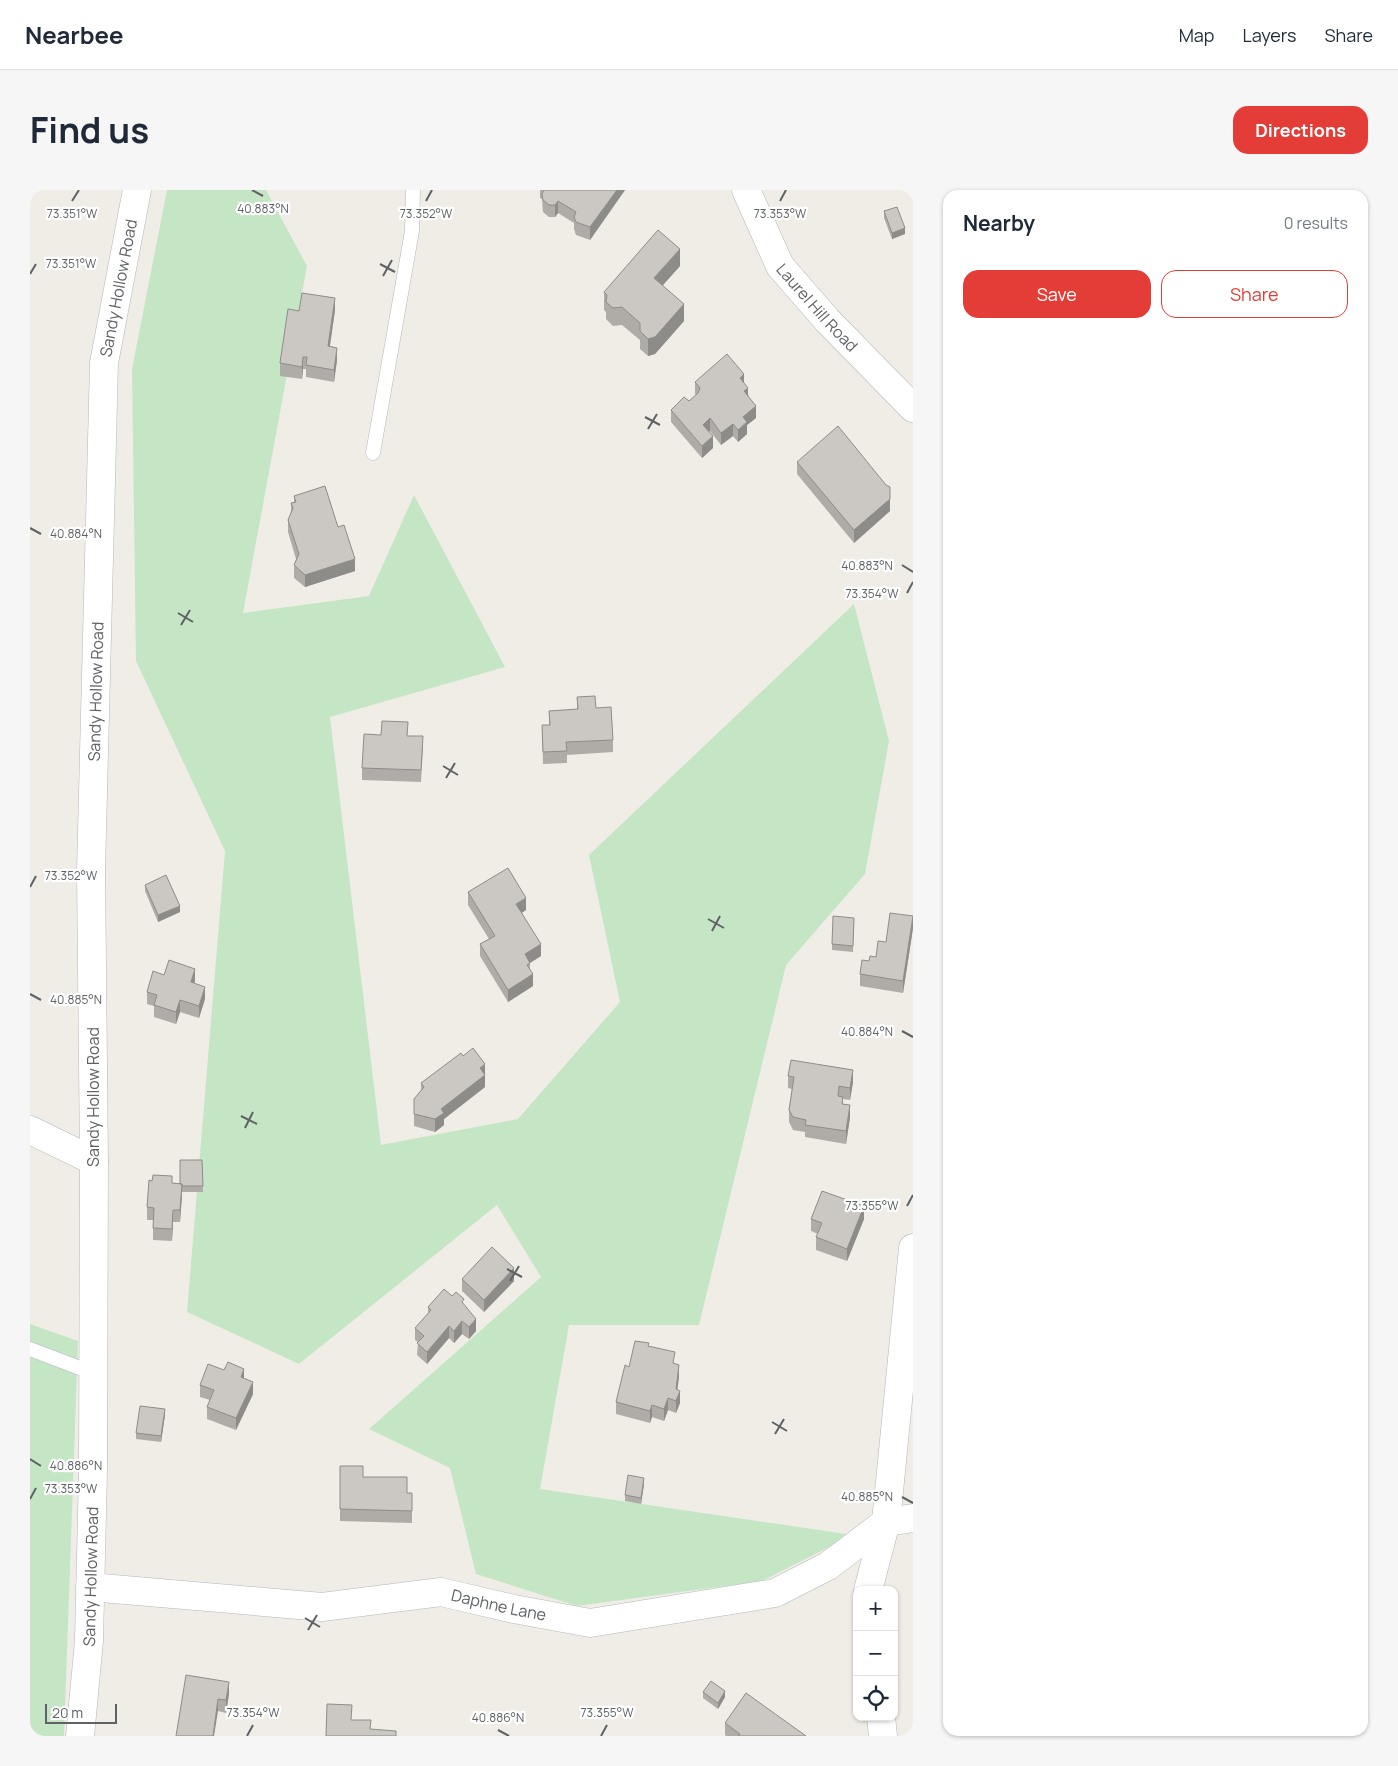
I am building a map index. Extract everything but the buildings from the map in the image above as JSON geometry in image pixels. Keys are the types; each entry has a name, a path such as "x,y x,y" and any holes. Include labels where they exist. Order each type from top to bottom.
{"street":[{"name":"Sandy Hollow Road","path":"80,1736 89,1641 90,1587 94,1160 91,871 104,363 136,190"},
{"name":"Laurel Hill Road","path":"746,190 780,266 827,320 913,408"},
{"path":"30,1130 94,1160"},
{"path":"869,1586 886,1522 913,1248"},
{"path":"886,1522 913,1518"},
{"name":"Daphne Lane","path":"90,1587 322,1607 441,1592 514,1610 590,1623 775,1593 828,1566 886,1522"},
{"path":"881,1721 883,1736"}],"lane":[{"path":"373,453 412,231 413,190"},
{"path":"30,1348 93,1373"}],"green space":[{"path":"167,190 266,190 307,266 243,613 369,596 414,495 505,667 330,717 381,1145 518,1119 620,1002 589,855 854,604 889,741 865,874 786,965 699,1325 569,1325 540,1489 853,1535 762,1581 577,1606 476,1574 450,1468 369,1429 541,1277 497,1205 299,1364 187,1312 225,851 136,661 132,369"},
{"path":"30,1324 78,1341 64,1736 30,1736"}]}
